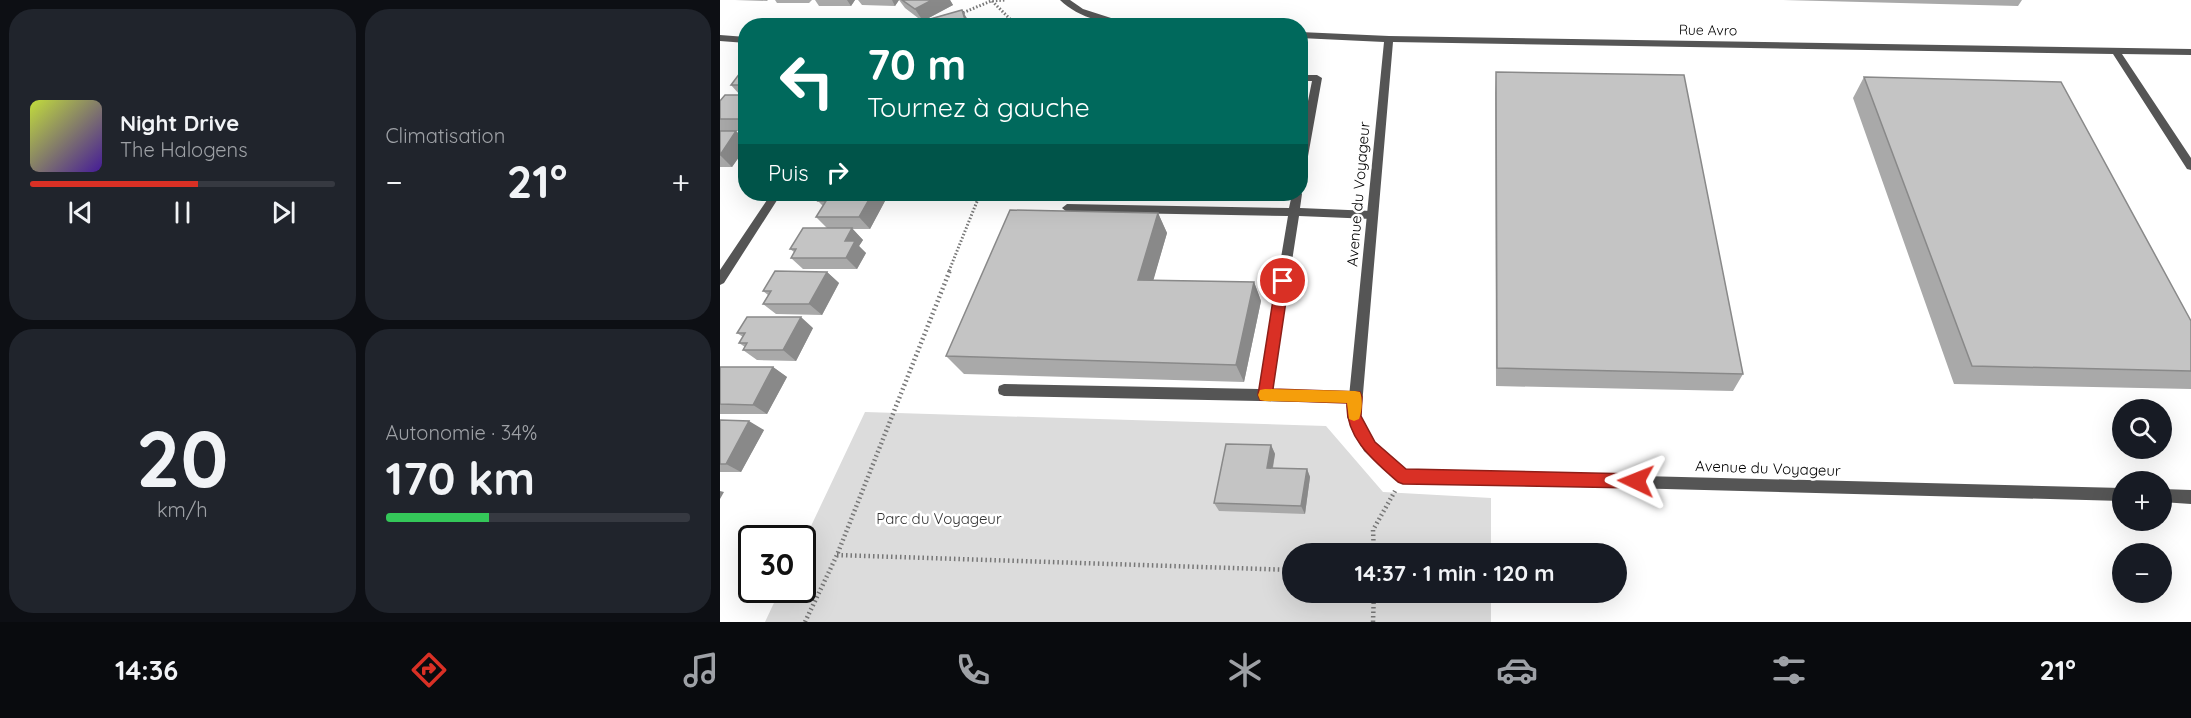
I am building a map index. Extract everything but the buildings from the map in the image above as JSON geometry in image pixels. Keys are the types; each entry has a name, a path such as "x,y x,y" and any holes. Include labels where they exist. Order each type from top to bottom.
{"street":[{"path":"1064,0 1080,11 1104,18"},
{"name":"Rue Avro","path":"1308,34 1389,39 2191,52"},
{"path":"720,38 738,39"},
{"name":"Avenue du Voyageur","path":"1389,39 1354,417 1370,447 1403,476 2112,495"},
{"path":"2115,50 2191,166"},
{"path":"1308,78 1317,78 1308,128"},
{"path":"720,280 771,201"},
{"path":"1265,395 1296,201"},
{"path":"1067,208 1372,215"},
{"path":"1004,390 1355,397"},
{"path":"2172,496 2191,497"}],"path":[{"path":"991,0 1009,18"},
{"path":"951,17 991,0 1005,0"},
{"path":"805,622 837,555 977,201"},
{"path":"1373,543 1372,530 1403,476"},
{"path":"837,555 1282,570"},
{"path":"1373,622 1374,603"}],"green space":[{"name":"Parc du Voyageur","path":"865,412 1326,426 1383,492 1491,498 1491,543 1282,543 1282,603 1491,603 1491,622 765,622 774,603 816,603 816,525 812,525"}],"slow traffic":[{"path":"1265,395 1355,397 1354,414"}],"route":[{"path":"1283,281 1265,395 1355,397 1354,417 1370,447 1403,476 1636,481"}]}
